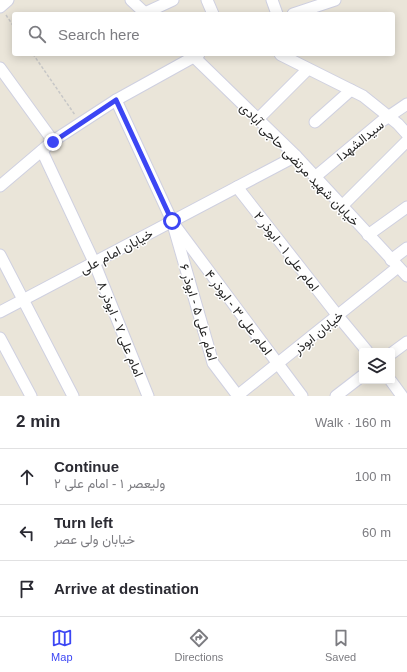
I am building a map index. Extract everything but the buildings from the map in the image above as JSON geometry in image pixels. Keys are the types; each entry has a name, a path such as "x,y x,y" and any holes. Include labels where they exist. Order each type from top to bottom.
{"street":[{"path":"0,7 8,0"},
{"path":"130,0 144,12"},
{"path":"147,12 173,0"},
{"path":"207,0 212,12"},
{"path":"272,0 276,12"},
{"path":"296,12 316,3 335,0"},
{"path":"0,186 53,142 81,123 116,100 193,56"},
{"name":"خیابان شهید مرتضی حاجی آبادی","path":"196,56 296,156 407,276"},
{"path":"283,56 363,96 398,124 407,134"},
{"path":"0,68 53,142"},
{"path":"258,119 308,69"},
{"path":"315,122 351,90"},
{"path":"116,100 172,221"},
{"name":"سیدالشهدا","path":"315,177 382,121 407,104"},
{"path":"342,206 407,141"},
{"name":"امام علی ۷ - ابوذر ۸","path":"42,151 94,262 148,396"},
{"name":"خیابان امام علی","path":"0,312 296,156"},
{"name":"امام علی ۱ - ابوذر ۲","path":"237,187 365,348"},
{"path":"368,235 407,207"},
{"name":"امام علی ۳ - ابوذر ۴","path":"172,221 302,396"},
{"name":"امام علی ۵ - ابوذر ۶","path":"172,221 213,363 237,396"},
{"name":"خیابان ابوذر","path":"237,396 338,316 395,264 407,248"},
{"path":"0,255 73,396"},
{"path":"0,338 31,396"},
{"path":"395,351 407,342"},
{"path":"336,396 359,378"},
{"path":"393,384 402,396"}],"path":[{"path":"0,7 12,24"},
{"path":"34,56 81,123"}],"route":[{"path":"53,142 116,100 172,221"}]}
